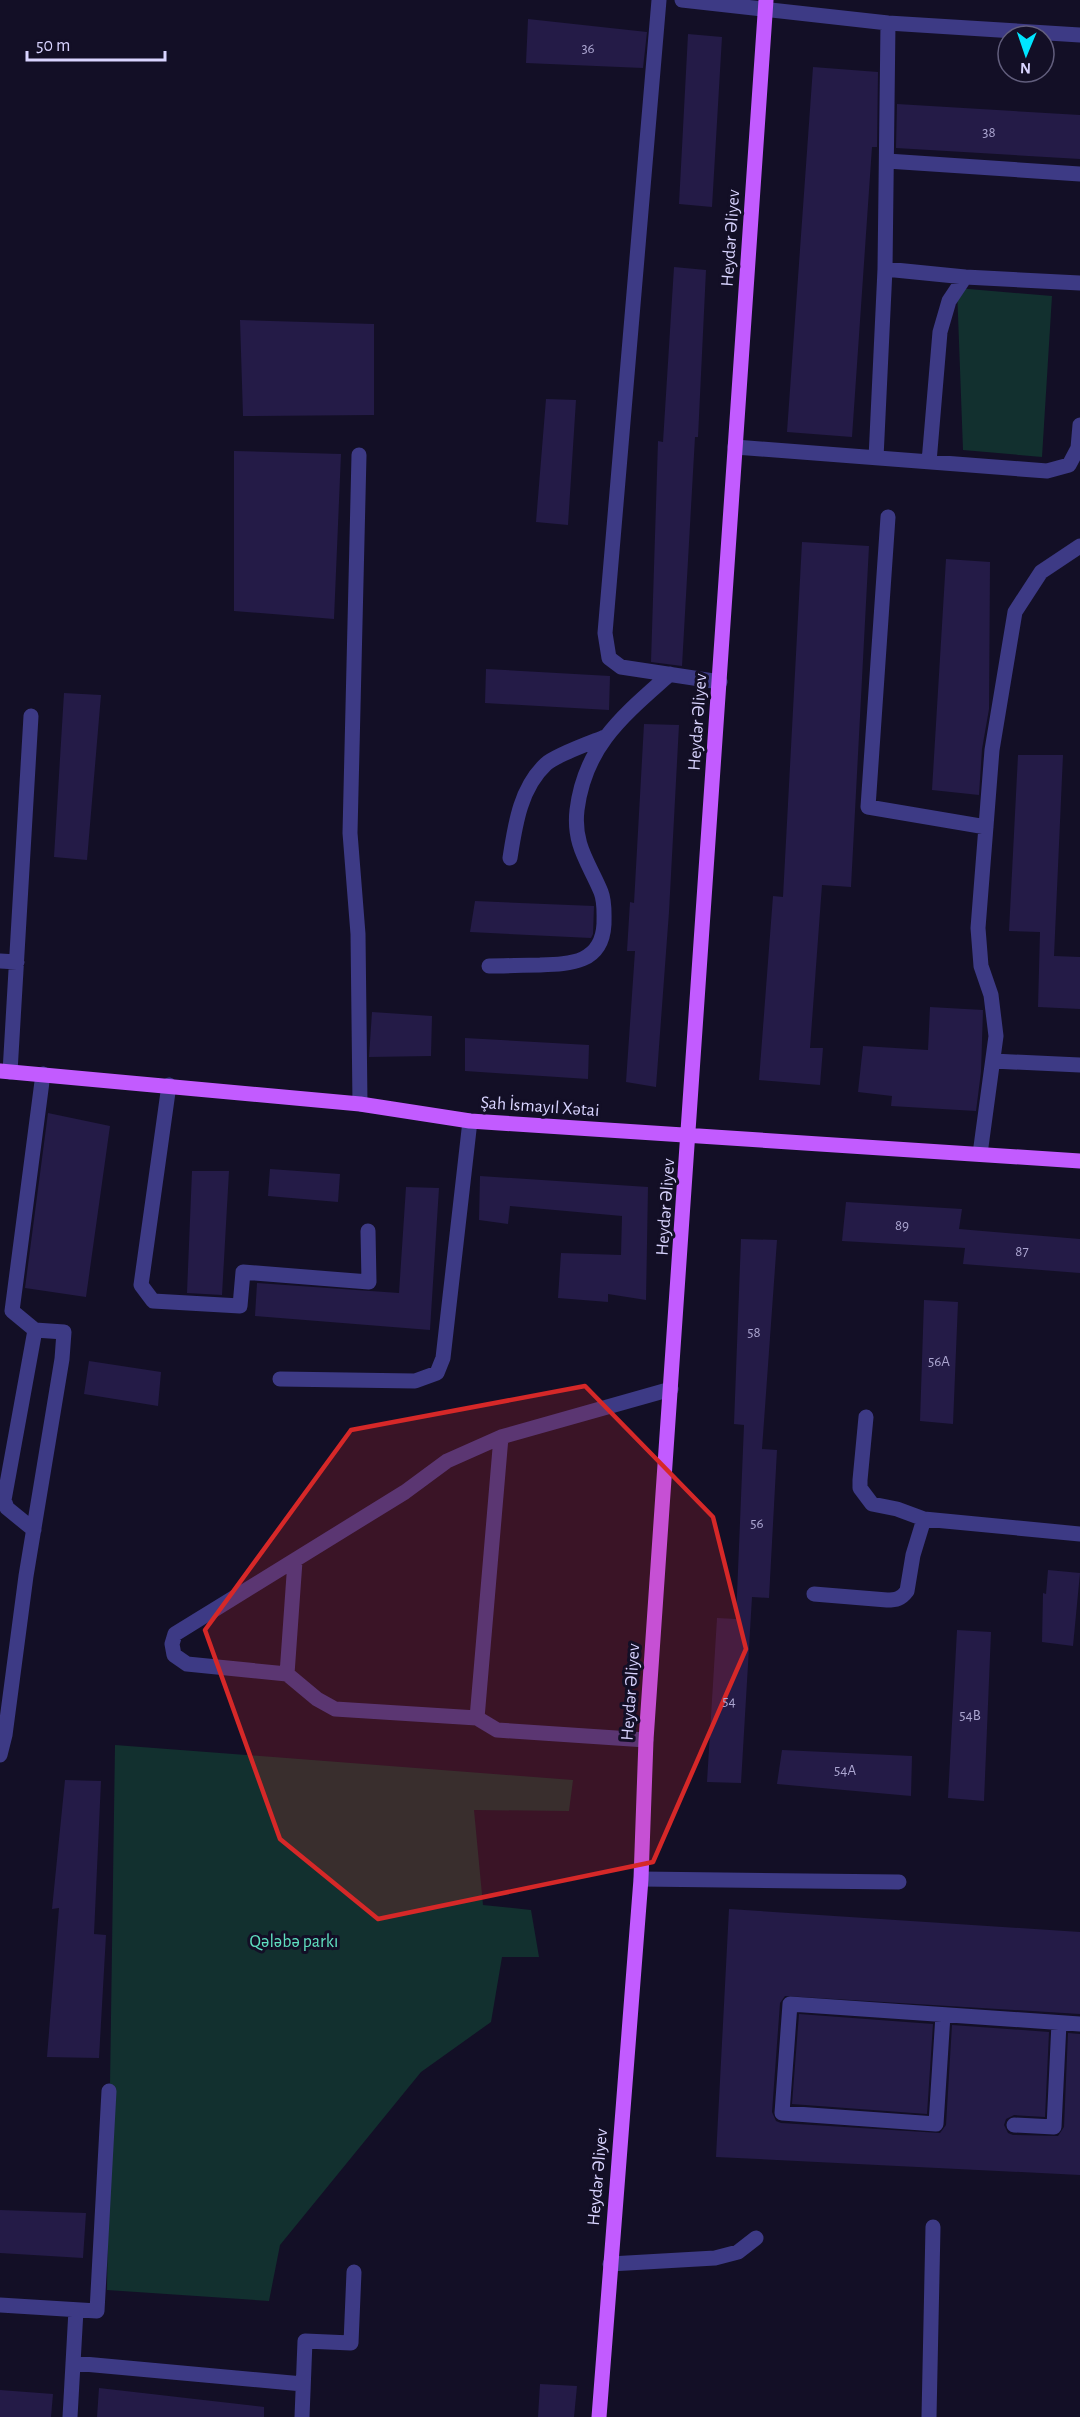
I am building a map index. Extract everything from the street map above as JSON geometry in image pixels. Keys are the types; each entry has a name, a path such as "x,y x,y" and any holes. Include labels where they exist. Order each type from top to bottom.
{"main road":[{"name":"Heydər Əliyev","path":"599,2417 609,2264 641,1879 646,1740 765,5"},
{"name":"Şah İsmayıl Xətai","path":"5,1071 360,1104 470,1121 1080,1161"}],"street":[{"path":"659,0 605,633 609,658 621,667 720,682"},
{"path":"682,0 765,5 888,23 1080,35"},
{"path":"876,458 885,269 888,23"},
{"path":"887,161 1080,174"},
{"path":"885,269 965,277 1080,283"},
{"path":"929,462 940,332 949,301 965,277"},
{"path":"735,447 1047,471 1069,465 1078,448 1080,425"},
{"path":"359,455 350,833 358,934 360,1104"},
{"path":"888,517 868,807 986,827"},
{"path":"980,1154 996,1036 991,995 981,966 978,928 992,750 1015,612 1041,572 1080,546"},
{"path":"489,966 569,964 583,959 600,943 604,920 602,894 581,851 576,832 577,810 585,778 594,753 620,718 670,674"},
{"path":"5,1071 17,962 32,716"},
{"path":"510,858 517,817 531,782 547,763 605,737"},
{"path":"0,961 17,962"},
{"path":"993,1061 1080,1065"},
{"path":"0,1755 5,1735 26,1576 62,1359 64,1332 35,1330 12,1311 43,1074"},
{"path":"169,1085 141,1285 153,1301 240,1306 243,1272 369,1282 368,1231"},
{"path":"280,1379 415,1382 437,1373 443,1358 470,1121"},
{"path":"34,1530 7,1508 4,1500 35,1330"},
{"path":"646,1740 497,1730 477,1718 335,1709 317,1699 287,1674 187,1664 174,1655 172,1644 175,1634 295,1562 405,1492 447,1461 501,1437 671,1389"},
{"path":"866,1417 860,1480 863,1494 872,1504 897,1509 924,1519 1080,1534"},
{"path":"477,1718 501,1437"},
{"path":"814,1594 898,1600 907,1592 913,1555 924,1519"},
{"path":"287,1674 295,1562"},
{"path":"641,1879 898,1882"},
{"path":"943,2015 936,2124 782,2113 790,2004 1080,2024"},
{"path":"1014,2125 1054,2127 1059,2023"},
{"path":"0,2305 97,2311 109,2091"},
{"path":"929,2417 933,2227"},
{"path":"609,2264 715,2258 738,2252 756,2238"},
{"path":"302,2417 305,2341 351,2343 354,2272"},
{"path":"70,2417 75,2310"},
{"path":"73,2363 303,2384"}],"highlighted area":[{"path":"585,1386 713,1517 746,1649 653,1862 378,1919 280,1839 205,1630 351,1430"}],"green space":[{"path":"957,288 1052,296 1042,457 963,450"},
{"name":"Qələbə parkı","path":"115,1745 573,1780 569,1811 474,1810 483,1905 531,1910 539,1957 502,1957 491,2022 421,2072 280,2245 269,2301 107,2290"}],"building":[{"path":"528,19 647,32 643,68 526,63"},
{"path":"688,34 722,37 712,207 679,204"},
{"path":"813,67 878,72 877,147 872,147 852,437 787,432"},
{"path":"897,104 1080,115 1080,159 896,148"},
{"path":"674,267 706,270 698,437 695,437 682,666 651,662 658,441 663,442"},
{"path":"240,320 374,324 374,415 243,416"},
{"path":"546,399 576,400 568,525 536,522"},
{"path":"234,451 341,454 334,619 234,611"},
{"path":"802,542 869,546 851,887 822,885 810,1048 823,1048 820,1085 759,1080 773,896 783,897"},
{"path":"946,559 990,562 989,709 982,749 979,795 932,790"},
{"path":"486,669 610,676 609,710 485,703"},
{"path":"64,693 101,695 87,860 54,857"},
{"path":"644,724 679,725 669,912 656,1087 626,1082 635,951 627,951 630,902 634,903"},
{"path":"1018,755 1063,755 1054,956 1080,957 1080,1009 1038,1007 1040,932 1009,931"},
{"path":"475,901 594,906 593,934 591,938 470,932"},
{"path":"930,1007 983,1010 981,1072 976,1111 891,1106 892,1096 858,1092 863,1046 928,1050"},
{"path":"372,1012 432,1016 431,1056 369,1057"},
{"path":"465,1038 589,1045 588,1079 465,1071"},
{"path":"48,1113 110,1126 86,1297 25,1288"},
{"path":"270,1169 340,1174 338,1202 268,1196"},
{"path":"192,1171 229,1171 222,1295 187,1293"},
{"path":"480,1176 648,1187 646,1300 608,1294 608,1302 558,1298 561,1253 621,1255 622,1216 510,1206 508,1224 479,1220"},
{"path":"406,1187 439,1188 430,1330 255,1316 257,1283 399,1293"},
{"path":"846,1202 962,1209 959,1229 1080,1239 1080,1273 963,1264 965,1248 842,1241"},
{"path":"741,1239 777,1240 762,1449 777,1450 769,1598 752,1597 741,1783 707,1782 717,1618 736,1619 744,1425 734,1424"},
{"path":"924,1300 958,1302 953,1424 920,1421"},
{"path":"89,1361 161,1372 158,1406 84,1394"},
{"path":"1048,1570 1080,1573 1073,1646 1042,1642 1043,1593 1046,1594"},
{"path":"957,1630 991,1632 984,1801 948,1798"},
{"path":"782,1750 912,1756 911,1796 777,1784"},
{"path":"65,1780 101,1781 94,1934 106,1935 99,2058 47,2057 59,1908 52,1909"},
{"path":"729,1909 1080,1932 1080,2014 785,1996 780,2003 772,2112 776,2121 781,2123 940,2133 946,2125 952,2025 1049,2032 1045,2117 1014,2115 1006,2119 1004,2125 1008,2133 1013,2135 1058,2136 1064,2127 1068,2033 1080,2034 1080,2175 716,2157"},
{"path":"799,2014 933,2024 927,2114 792,2104"},
{"path":"0,2210 86,2213 83,2258 0,2253"},
{"path":"540,2384 577,2386 574,2417 538,2417"},
{"path":"99,2388 264,2407 264,2417 97,2417"},
{"path":"0,2390 53,2394 51,2417 0,2417"}]}
